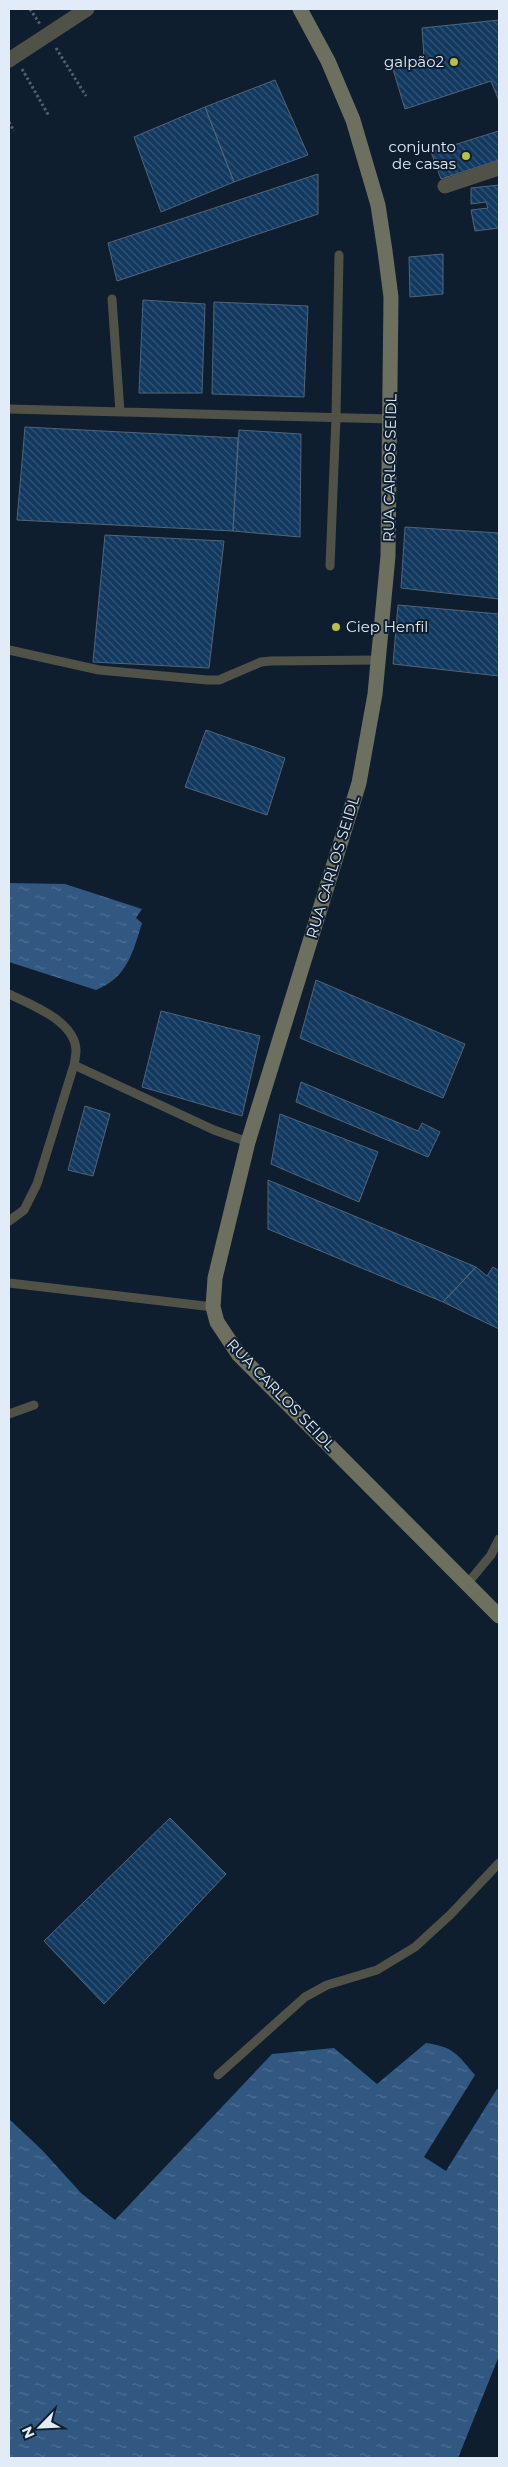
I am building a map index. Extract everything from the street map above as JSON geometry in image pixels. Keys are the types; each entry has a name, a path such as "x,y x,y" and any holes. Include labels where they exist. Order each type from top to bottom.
{"street":[{"path":"12,58 87,9"},
{"name":"RUA CARLOS SEIDL","path":"300,9 328,61 353,120 378,205 391,297 388,556 375,694 359,783 248,1142 215,1278 213,1307 216,1322 239,1355 499,1616"},
{"path":"445,186 499,168"}],"lane":[{"path":"330,566 336,417 339,254"},
{"path":"112,298 120,412"},
{"path":"9,409 391,418"},
{"path":"9,650 99,670 213,680 219,680 261,662 378,660"},
{"path":"9,994 36,1006 66,1028 75,1043 74,1065 37,1184 24,1210 9,1221"},
{"path":"74,1065 214,1130 248,1142"},
{"path":"9,1283 213,1307"},
{"path":"9,1414 34,1405"},
{"path":"467,1584 491,1555 499,1539"},
{"path":"218,2075 305,1997 327,1985 377,1970 415,1947 450,1915 499,1862"}],"path":[{"path":"30,9 86,96"},
{"path":"12,58 49,116"},
{"path":"9,122 14,131"}],"water":[{"path":"9,883 65,884 142,909 136,918 142,923 132,954 122,971 107,985 96,990 9,962"},
{"path":"426,2043 449,2049 475,2075 424,2157 446,2171 497,2089 499,2090 499,2356 458,2458 9,2458 9,2119 42,2150 81,2193 115,2220 272,2054 334,2048 377,2084"}],"building":[{"name":"galpão2","path":"499,20 499,101 491,81 405,109 392,66 424,57 422,28"},
{"path":"275,80 308,155 234,182 205,107"},
{"path":"205,107 234,182 161,212 134,137"},
{"name":"conjunto de casas","path":"499,131 499,160 441,179 431,152"},
{"path":"318,174 318,214 117,281 108,243"},
{"path":"499,185 499,228 475,231 471,210 488,208 486,202 471,204 471,188"},
{"path":"443,254 443,294 410,297 409,257"},
{"path":"143,300 205,304 202,393 139,393"},
{"path":"214,302 308,306 304,397 212,394"},
{"path":"25,427 238,438 233,531 17,520"},
{"path":"239,430 301,434 300,537 233,531"},
{"path":"405,527 499,533 499,599 401,588"},
{"path":"105,535 224,541 209,668 93,662"},
{"path":"398,605 499,614 499,676 393,664"},
{"path":"206,730 285,758 267,815 185,787"},
{"path":"316,980 465,1044 443,1098 300,1038"},
{"path":"161,1011 260,1036 242,1116 142,1087"},
{"path":"301,1082 418,1131 422,1123 440,1132 428,1157 296,1102"},
{"path":"85,1106 110,1114 93,1176 68,1170"},
{"path":"280,1114 378,1152 359,1202 271,1164"},
{"path":"268,1180 476,1267 443,1302 268,1229"},
{"path":"476,1267 487,1276 493,1267 499,1271 499,1329 443,1302"},
{"path":"170,1818 226,1874 104,2004 44,1941"}],"place":[{"name":"galpão2","path":"454,62"},
{"name":"conjunto de casas","path":"466,156"},
{"name":"Ciep Henfil","path":"336,627"}]}
